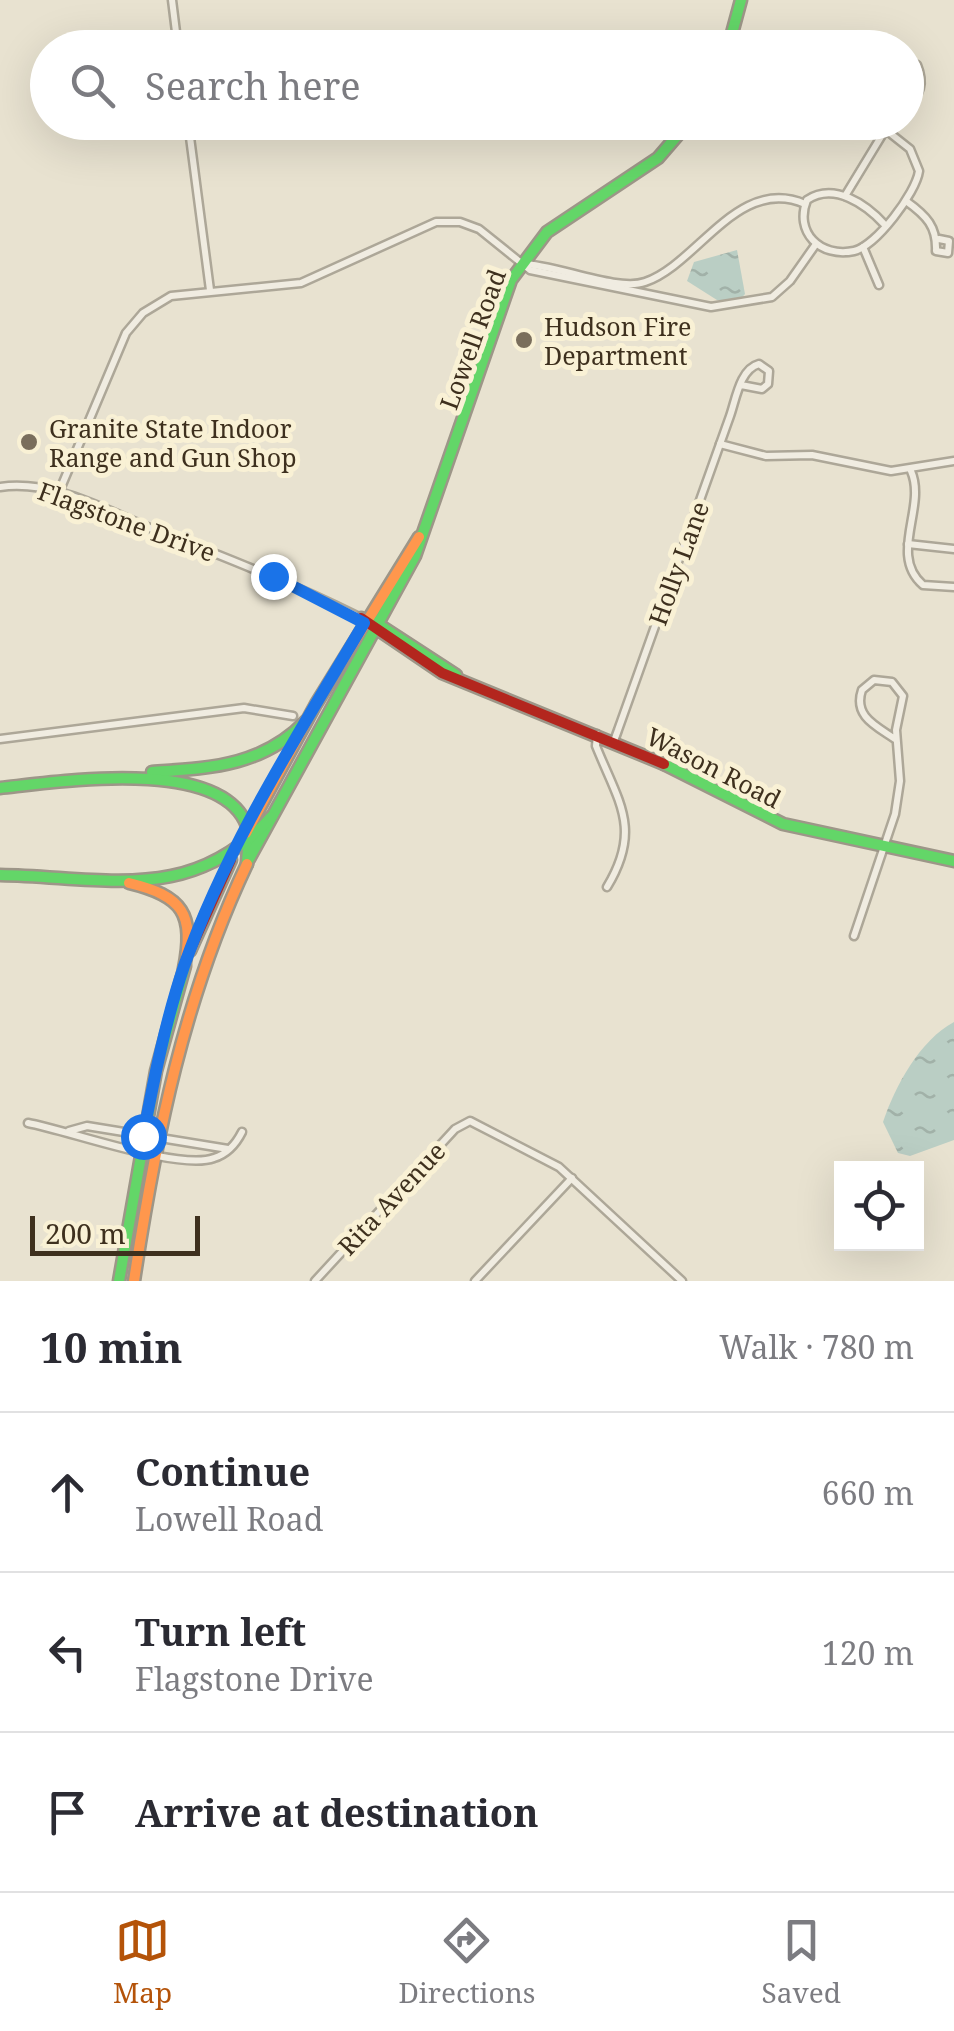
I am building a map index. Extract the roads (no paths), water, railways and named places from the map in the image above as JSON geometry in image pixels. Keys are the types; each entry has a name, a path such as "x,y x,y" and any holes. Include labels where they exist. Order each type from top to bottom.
{"main road":[{"path":"733,30 741,0"},
{"name":"Lowell Road","path":"119,1281 165,1030 184,968 231,860 306,721 428,524 498,312 521,264 547,232 648,165 672,140"},
{"name":"Lowell Road","path":"134,1281 158,1140 192,990 247,864 369,622"},
{"name":"Wason Road","path":"369,622 437,670 614,741 783,824 954,861"},
{"path":"80,782 250,762 277,748 306,721"},
{"path":"0,788 158,779 190,783 227,801 247,831 247,864"},
{"path":"0,874 180,877 231,860 271,818"},
{"path":"87,876 146,887 176,900 190,929 184,968"}],"street":[{"path":"172,0 176,30"},
{"path":"190,140 210,290"},
{"path":"846,196 880,140"},
{"path":"805,204 802,226 816,244 851,251 863,247 906,201 918,180 918,167 901,140"},
{"path":"521,264 626,284 648,282 744,208 770,202 805,204 822,192 846,196 885,225"},
{"path":"906,201 926,216 939,239"},
{"path":"59,492 133,322 164,298 301,283 422,226 445,222 480,230 521,264 539,272 711,307 754,302 782,289 816,244"},
{"path":"863,247 880,285"},
{"path":"645,293 648,282"},
{"name":"Holly Lane","path":"614,741 741,385 751,366 762,365 769,371 766,387 741,385"},
{"path":"720,444 766,456 819,456 881,470 911,471 954,461"},
{"path":"911,471 917,497 908,544 919,582 954,587"},
{"name":"Flagstone Drive","path":"0,487 25,485 59,492 240,561 369,622"},
{"path":"908,544 954,548"},
{"path":"854,936 886,846 900,782 896,739 904,706 902,692 888,680 874,680 862,690 860,708 896,739"},
{"path":"0,739 239,708 293,716"},
{"path":"597,734 596,746 627,830 622,862 607,887"},
{"name":"Rita Avenue","path":"315,1281 455,1129 470,1121 536,1152 572,1178"},
{"path":"28,1123 69,1131 92,1143 206,1160 229,1149 242,1132"},
{"path":"69,1131 87,1126 229,1149"},
{"path":"482,1279 572,1178 682,1281"}],"water":[{"path":"737,250 745,294 738,302 717,300 687,281 694,262"},
{"path":"954,1022 954,1140 910,1156 898,1153 883,1122 888,1108 920,1052"}],"place":[{"name":"Hudson Fire Department","path":"524,340"},
{"name":"Granite State Indoor Range and Gun Shop","path":"29,442"}]}
